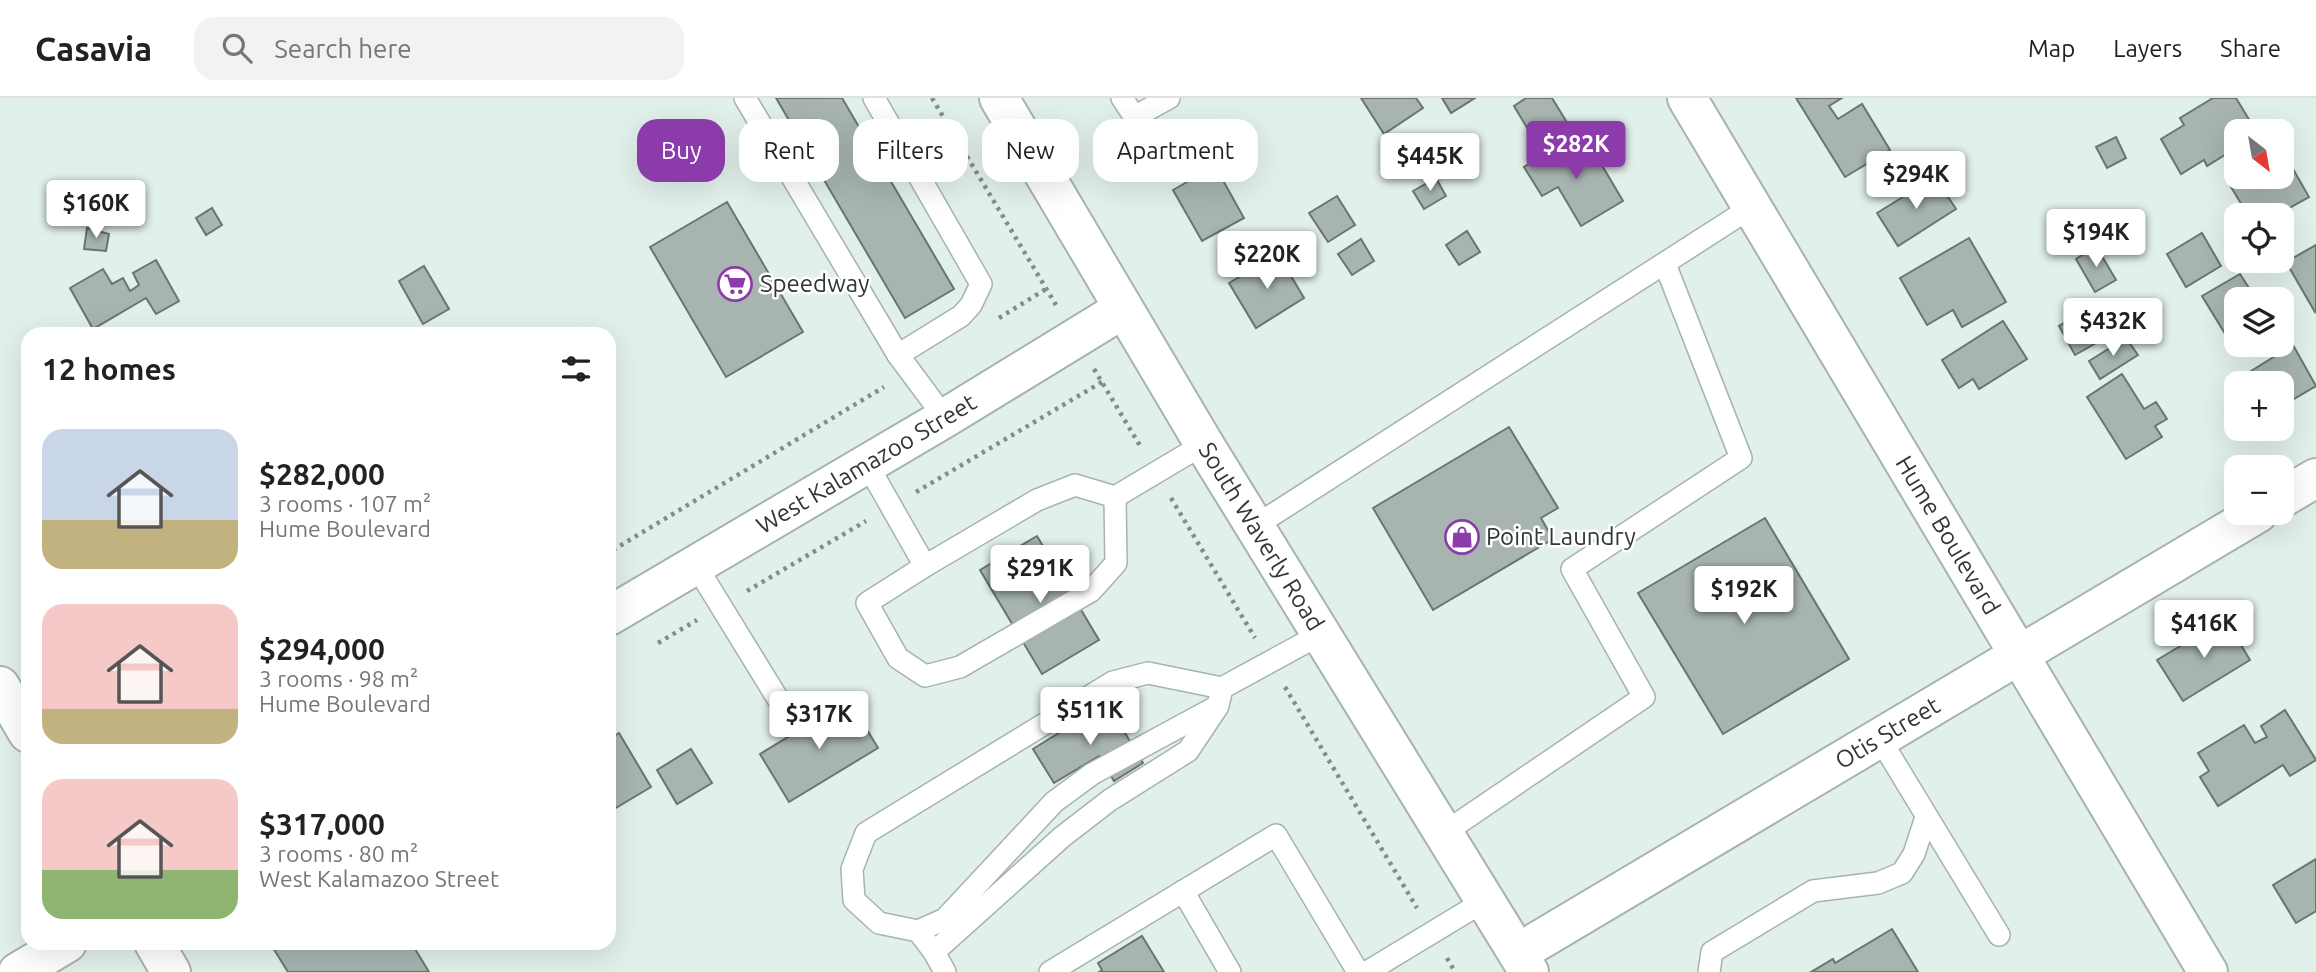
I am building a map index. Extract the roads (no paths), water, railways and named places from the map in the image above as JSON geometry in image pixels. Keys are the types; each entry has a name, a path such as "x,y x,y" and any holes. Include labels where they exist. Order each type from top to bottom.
{"street":[{"name":"South Waverly Road","path":"999,98 1203,444 1524,963"},
{"name":"Hume Boulevard","path":"1687,98 2208,972"},
{"name":"West Kalamazoo Street","path":"616,612 945,418 1123,309"},
{"path":"2294,491 2316,478"},
{"name":"Otis Street","path":"1524,963 1880,739 2238,525"},
{"path":"0,686 21,721"},
{"path":"18,972 54,950"},
{"path":"158,950 171,972"}],"lane":[{"path":"745,98 904,363 945,418"},
{"path":"874,98 981,284 971,305 961,316 904,363"},
{"path":"1122,98 1136,116 1169,98"},
{"path":"1255,526 1752,207"},
{"path":"1444,833 1644,697 1572,569 1741,458 1665,264"},
{"path":"1115,497 1116,564 1091,591 960,667 925,676 898,657 867,603 1037,500 1075,485 1115,497 1203,444"},
{"path":"867,464 925,566"},
{"path":"695,564 778,699"},
{"path":"1220,697 1148,673 1113,682 866,833 852,870 854,900 879,923 918,931 945,919 1054,802 1092,774 1220,697 1270,662 1321,634"},
{"path":"934,952 1062,837 1110,800 1188,751 1220,697"},
{"path":"1880,739 1999,935"},
{"path":"1709,972 1712,952 1813,891 1878,883 1902,873 1914,854 1926,817"},
{"path":"1050,972 1276,835 1358,972"},
{"path":"1183,891 1230,972"},
{"path":"1367,972 1486,900"},
{"path":"918,931 945,972"}],"place":[{"name":"Speedway","path":"735,284"},
{"name":"Point Laundry","path":"1462,537"}]}
